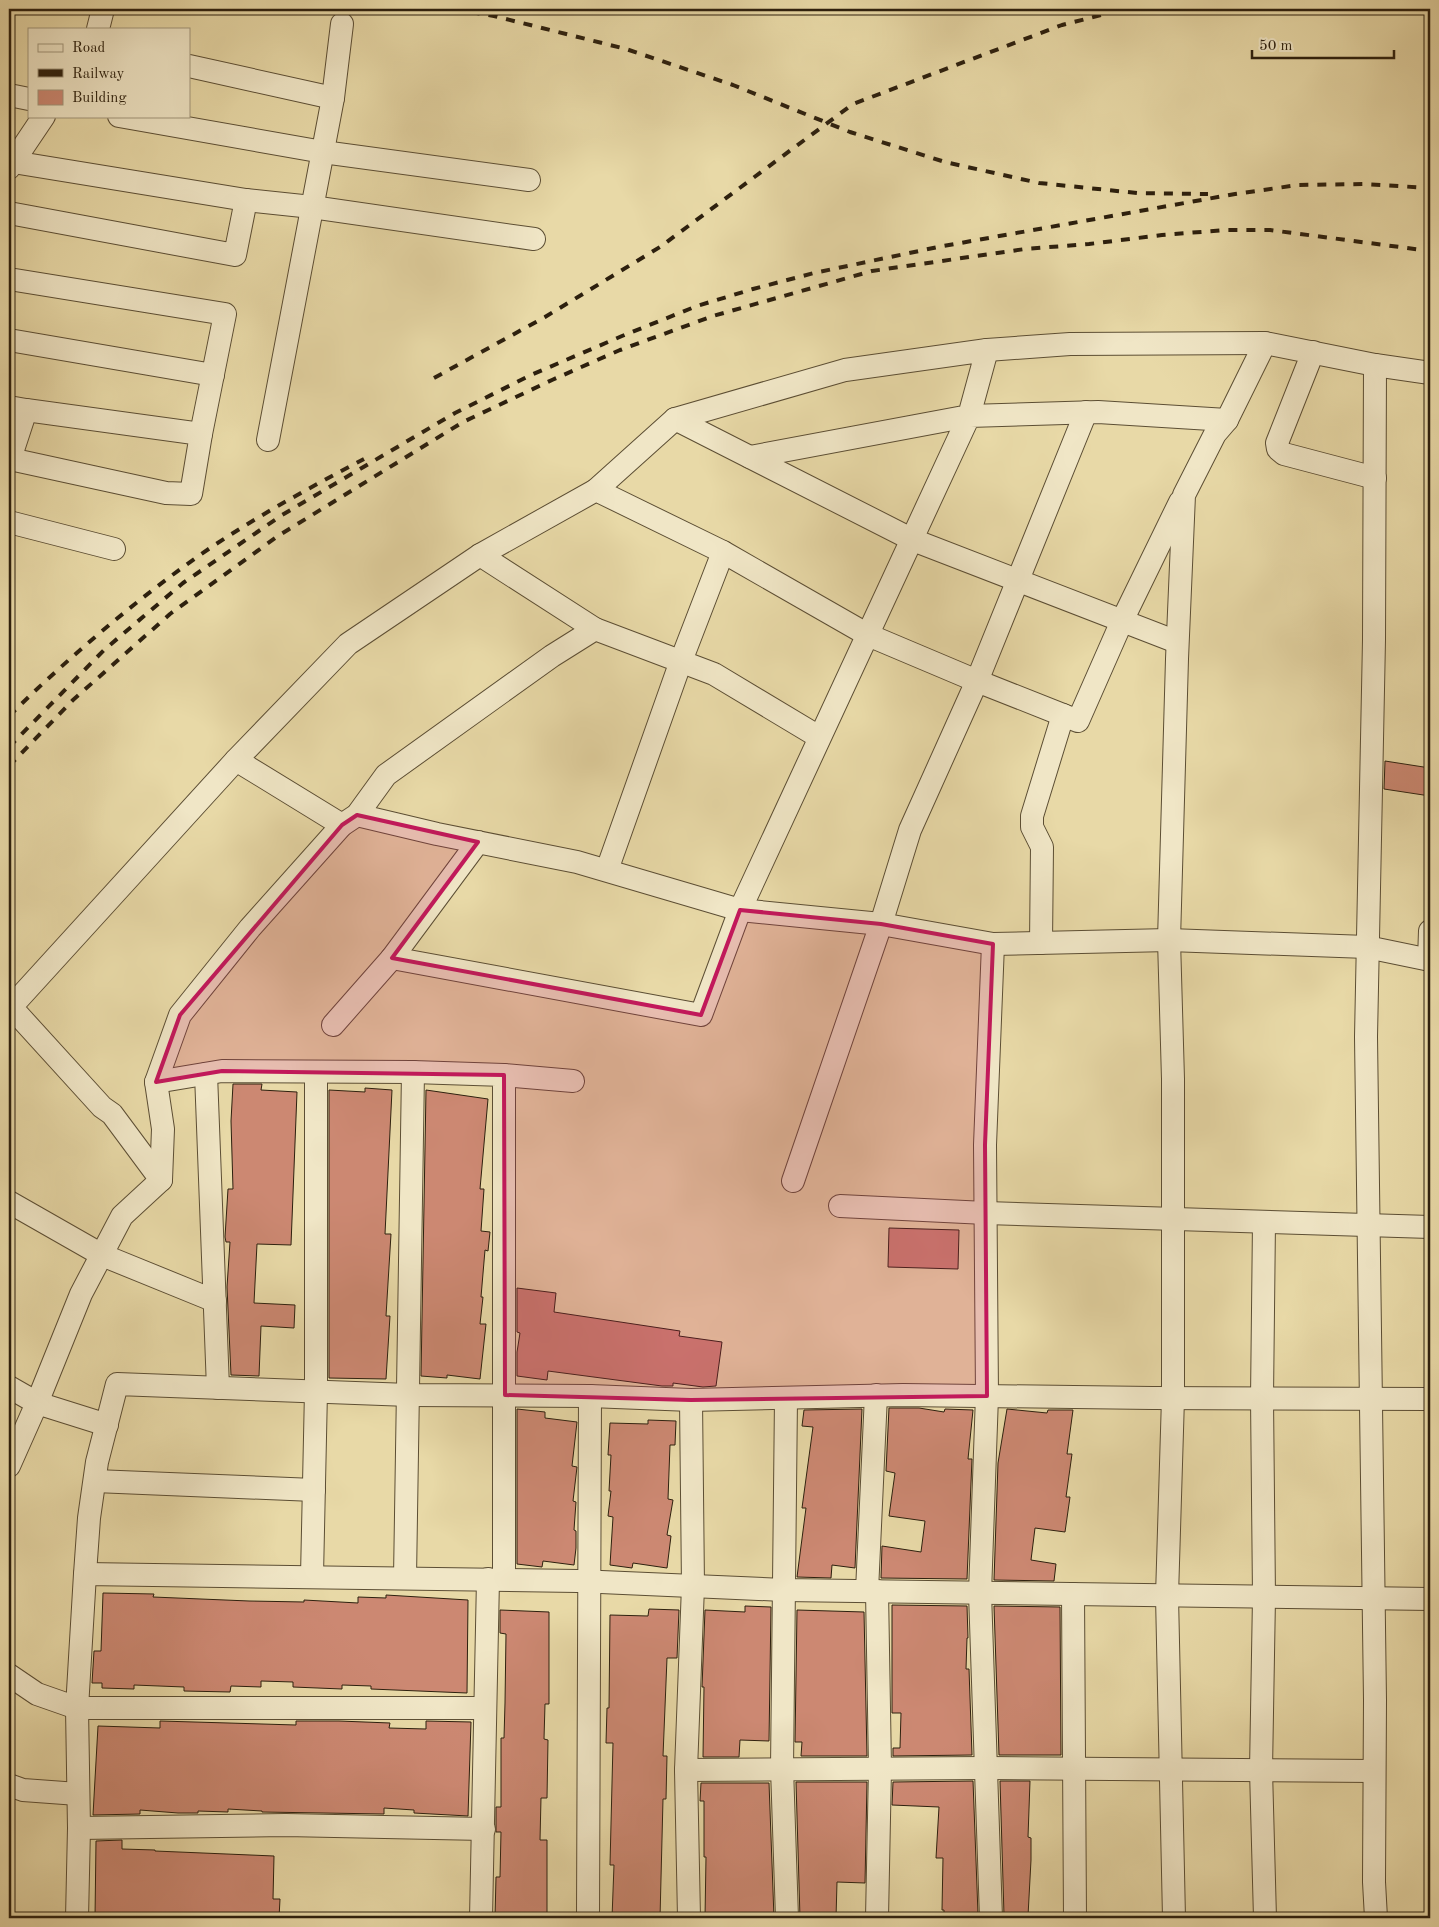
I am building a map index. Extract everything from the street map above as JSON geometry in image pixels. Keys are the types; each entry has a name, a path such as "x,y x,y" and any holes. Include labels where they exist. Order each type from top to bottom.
{"street":[{"path":"98,28 103,9"},
{"path":"268,440 333,98 342,24"},
{"path":"190,66 333,98"},
{"path":"9,95 28,100"},
{"path":"43,118 11,165 246,200 312,207 534,239"},
{"path":"130,118 323,152 529,180"},
{"path":"9,213 235,255 246,200"},
{"path":"9,280 225,314 191,494 166,493 9,460 17,408 201,434"},
{"path":"9,340 213,375"},
{"path":"596,490 723,552 868,635 1078,721 1122,621 1184,495 1215,434 1226,420 1265,343"},
{"path":"161,1180 112,1114 102,1107 10,1008 236,760 348,644 480,554 596,490 675,419 845,370 987,350 1070,344 1265,343 1376,365 1430,373"},
{"path":"392,958 700,1015 740,910 969,416 987,350"},
{"path":"1313,352 1277,443 1278,449 1284,454 1375,478"},
{"path":"1376,365 1374,640 1366,1037 1372,1398 1374,1882 1376,1918"},
{"path":"750,457 969,416 1086,412 1226,420"},
{"path":"793,1181 881,924 910,830 977,681 1086,412"},
{"path":"675,419 913,540 1177,642"},
{"path":"1174,1918 1167,1596 1173,1398 1173,1079 1169,940 1177,642 1184,495"},
{"path":"9,522 114,549"},
{"path":"607,870 681,661 723,552"},
{"path":"480,554 595,629 714,674 819,737"},
{"path":"9,1466 37,1403 81,1294 122,1216 161,1180 163,1129 156,1082 180,1015 250,928 350,820 386,775 552,656 595,629"},
{"path":"1041,943 1042,847 1032,827 1032,816 1063,715"},
{"path":"236,760 350,820 478,842 577,862 740,910 881,924 993,944 1169,940 1367,947 1430,960 1430,931"},
{"path":"333,1026 392,958 478,842"},
{"path":"991,1918 980,1593 987,1396 985,1145 993,944"},
{"path":"156,1082 222,1071 413,1072 504,1075 573,1081"},
{"path":"312,1576 316,1392 316,1072"},
{"path":"405,1578 413,1072"},
{"path":"206,1074 218,1388"},
{"path":"481,1918 485,1708 496,1579 505,1395 504,1075"},
{"path":"840,1206 986,1213 1430,1227"},
{"path":"10,1207 102,1255 215,1302"},
{"path":"1264,1222 1262,1398 1264,1597 1261,1770 1265,1918"},
{"path":"77,1918 79,1828 78,1708 85,1574 97,1462 117,1384 409,1395 590,1396 691,1400 876,1395 1430,1399"},
{"path":"9,1387 37,1403 107,1425"},
{"path":"876,1395 872,1591 880,1768 877,1918"},
{"path":"588,1918 590,1396"},
{"path":"786,1398 782,1768 787,1918"},
{"path":"689,1918 686,1770 693,1586 691,1400"},
{"path":"94,1481 314,1490"},
{"path":"85,1574 496,1579 784,1590 1430,1599"},
{"path":"1072,1594 1075,1918"},
{"path":"9,1676 37,1694 78,1708 485,1708"},
{"path":"686,1770 782,1768 1074,1768 1374,1771"},
{"path":"9,1785 23,1790 78,1794"},
{"path":"79,1828 285,1825 484,1829"}],"highlighted area":[{"path":"357,815 478,842 392,958 701,1015 740,910 881,924 993,944 985,1145 987,1396 691,1400 505,1395 504,1075 222,1071 156,1082 180,1015 342,825"}],"building":[{"path":"1385,761 1430,768 1430,796 1384,789"},
{"path":"233,1084 262,1084 261,1090 297,1092 291,1245 257,1244 254,1303 295,1305 294,1328 261,1326 259,1376 231,1375 227,1287 230,1242 226,1242 225,1237 228,1189 233,1189 231,1121"},
{"path":"365,1088 392,1090 385,1234 391,1234 386,1316 390,1316 386,1379 329,1378 329,1090 365,1092"},
{"path":"426,1090 488,1099 480,1189 484,1189 481,1231 490,1232 488,1251 485,1250 481,1297 483,1297 480,1324 486,1324 480,1379 447,1375 447,1378 421,1376"},
{"path":"889,1228 959,1230 958,1269 888,1267"},
{"path":"517,1288 556,1293 554,1312 680,1331 679,1336 722,1342 716,1386 703,1387 673,1383 673,1386 662,1386 548,1371 547,1380 517,1376 517,1352 520,1333 517,1332"},
{"path":"889,1408 919,1408 944,1412 945,1409 973,1410 968,1459 972,1459 967,1579 881,1578 882,1546 921,1552 925,1521 889,1516 895,1473 886,1471"},
{"path":"517,1409 545,1412 545,1418 577,1422 572,1466 577,1467 573,1501 576,1502 574,1565 543,1561 542,1567 517,1564"},
{"path":"862,1409 855,1568 832,1565 831,1578 797,1577 806,1508 802,1508 813,1427 802,1426 804,1410"},
{"path":"1007,1409 1047,1413 1048,1410 1073,1410 1067,1454 1072,1454 1066,1497 1070,1497 1065,1532 1035,1528 1031,1560 1056,1564 1054,1581 994,1580 998,1463"},
{"path":"648,1420 676,1421 675,1445 670,1445 668,1499 673,1500 667,1535 671,1536 667,1568 633,1563 632,1568 610,1565 613,1517 608,1516 611,1491 609,1491 611,1455 608,1455 610,1423 648,1424"},
{"path":"103,1593 154,1594 153,1597 249,1601 304,1602 304,1600 358,1603 358,1597 386,1598 386,1595 468,1600 467,1693 371,1689 371,1686 342,1685 342,1689 293,1687 293,1682 261,1681 261,1687 231,1686 230,1692 184,1691 184,1687 134,1685 134,1689 102,1688 102,1683 92,1683 94,1651 101,1651"},
{"path":"892,1605 967,1606 968,1638 966,1669 969,1669 972,1755 893,1756 893,1748 900,1748 901,1713 892,1713"},
{"path":"745,1606 771,1607 769,1741 740,1740 739,1757 703,1757 704,1687 702,1687 705,1610 745,1612"},
{"path":"994,1606 1060,1607 1061,1755 999,1755"},
{"path":"649,1609 679,1610 677,1658 667,1658 663,1756 667,1756 666,1799 663,1799 660,1918 612,1918 614,1865 610,1865 613,1743 606,1743 607,1708 609,1708 610,1615 648,1616"},
{"path":"500,1610 549,1612 549,1704 545,1704 544,1739 548,1740 547,1798 541,1798 540,1840 547,1840 547,1918 495,1918 496,1877 500,1877 501,1832 496,1832 496,1807 501,1807 501,1738 504,1738 505,1703 506,1634 500,1633"},
{"path":"797,1610 864,1612 867,1756 801,1756 802,1742 795,1742"},
{"path":"160,1721 296,1725 296,1721 339,1721 390,1723 389,1728 426,1729 426,1721 471,1722 468,1816 414,1813 414,1810 384,1808 384,1814 262,1812 228,1809 228,1812 198,1811 198,1813 178,1813 140,1810 140,1814 93,1815 98,1726 160,1728"},
{"path":"973,1781 978,1914 972,1914 972,1918 944,1918 944,1910 942,1910 943,1858 936,1858 939,1807 892,1805 893,1782"},
{"path":"1000,1781 1030,1781 1028,1837 1031,1838 1031,1860 1028,1916 1004,1915"},
{"path":"796,1782 867,1782 865,1883 837,1882 836,1918 800,1918"},
{"path":"701,1783 769,1783 774,1918 705,1918 706,1857 704,1857 704,1801 700,1801"},
{"path":"122,1840 122,1849 274,1856 273,1899 280,1899 279,1918 95,1918 96,1841"}],"railway":[{"path":"453,9 494,16 626,49 733,85 850,132 945,162 1039,183 1137,193 1208,194"},
{"path":"434,378 545,317 660,247 853,104 1062,25 1125,9"},
{"path":"9,747 104,650 183,583 282,515 455,413 531,375 697,306 814,273 938,247 1235,194 1298,185 1364,184 1430,188"},
{"path":"9,766 73,700 170,614 278,536 463,422 620,350 713,316 872,271 1025,249 1089,244 1162,235 1226,230 1270,230 1430,251"},
{"path":"9,716 100,633 197,557 279,505 364,459"}]}
